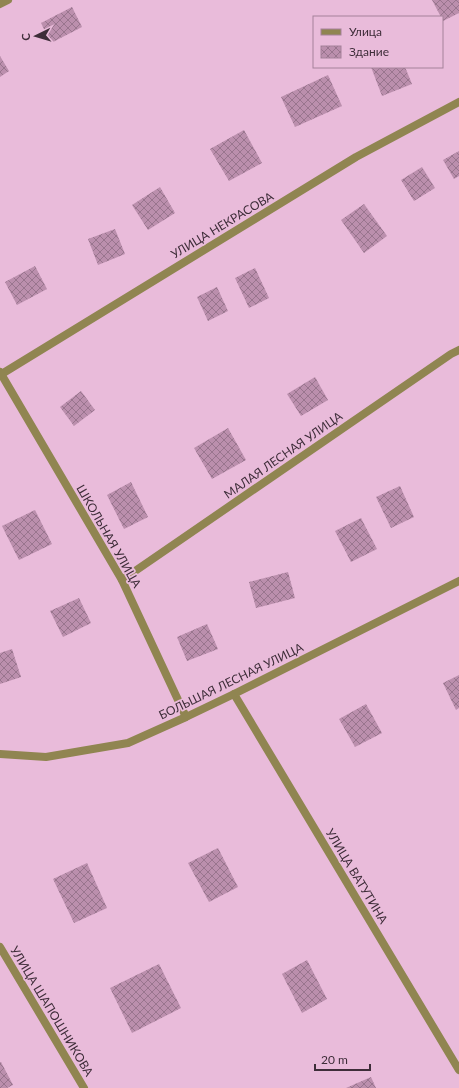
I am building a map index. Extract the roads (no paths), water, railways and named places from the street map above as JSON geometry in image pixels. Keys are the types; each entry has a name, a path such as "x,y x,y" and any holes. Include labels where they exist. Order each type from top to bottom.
{"street":[{"path":"0,4 8,0"},
{"name":"УЛИЦА НЕКРАСОВА","path":"0,374 356,157 459,102"},
{"name":"МАЛАЯ ЛЕСНАЯ УЛИЦА","path":"122,580 451,354 459,350"},
{"name":"ШКОЛЬНАЯ УЛИЦА","path":"0,374 122,580 186,717"},
{"name":"БОЛЬШАЯ ЛЕСНАЯ УЛИЦА","path":"0,754 46,757 128,743 234,694 459,581"},
{"name":"УЛИЦА ВАТУТИНА","path":"234,694 459,1070"},
{"name":"УЛИЦА ШАПОШНИКОВА","path":"0,947 84,1088"}]}
